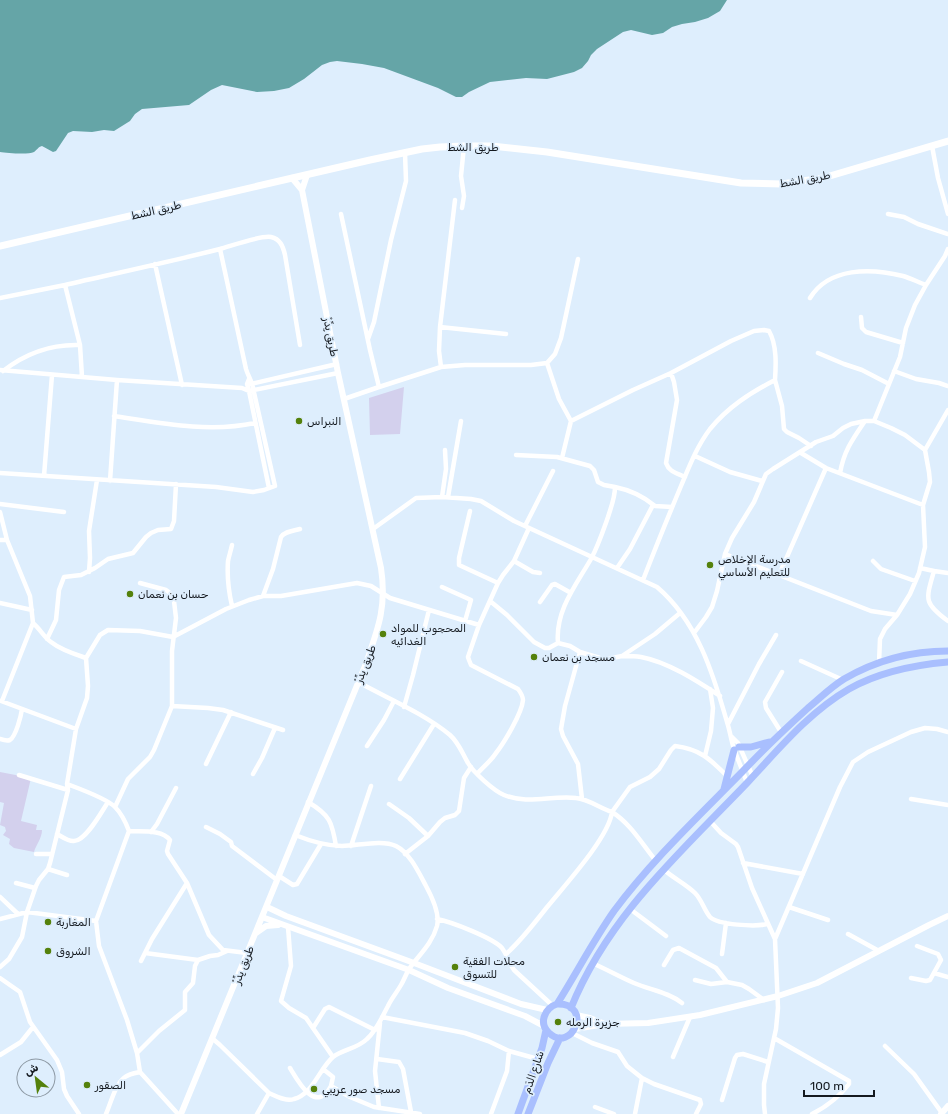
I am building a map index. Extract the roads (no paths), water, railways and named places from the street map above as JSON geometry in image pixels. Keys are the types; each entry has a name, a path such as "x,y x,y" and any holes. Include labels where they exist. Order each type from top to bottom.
{"main road":[{"name":"طريق الشط","path":"0,246 422,149 464,146 511,148 741,183 770,184 794,183 823,178 948,141"},
{"path":"555,1005 615,910 656,861 781,732 826,692 858,672 879,663 917,653 948,651"},
{"path":"571,1008 592,963 630,909 663,869 812,716 850,689 872,678 893,671 924,664 948,662"},
{"path":"724,790 727,776 737,748 763,745 772,741"},
{"path":"562,1004 571,1008 576,1015 577,1022 574,1031 569,1035 560,1038 552,1036 545,1028 544,1018 547,1010 555,1005 562,1004"},
{"name":"شارع الدَم","path":"518,1114 542,1048 545,1028"},
{"name":"شارع الدَم","path":"528,1114 548,1063 560,1038"}],"street":[{"path":"462,208 464,196 461,176 464,146"},
{"path":"932,146 938,178 948,214"},
{"path":"368,339 374,322 391,240 406,181 405,153"},
{"name":"طريق يِدِّرْ","path":"302,190 307,175"},
{"name":"طريق يِدِّرْ","path":"182,1114 358,682 378,630 384,595 381,568 338,373 302,190 292,178"},
{"path":"441,367 440,327 455,200"},
{"path":"341,214 379,386"},
{"path":"888,214 904,217 918,224 948,234"},
{"path":"0,298 65,285 268,237 277,239 283,246 300,345"},
{"path":"0,473 216,487 253,492 269,488 275,484 249,382 220,249"},
{"path":"874,422 900,357 910,316 926,285 948,249"},
{"path":"344,399 379,386 441,367 465,365 531,365 547,363 555,354 561,338 578,259"},
{"path":"155,264 182,385"},
{"path":"810,298 815,290 822,284 842,274 854,272 874,271 888,273 903,276 926,285"},
{"path":"65,285 80,345 82,377"},
{"path":"861,317 862,328 866,332 904,343"},
{"path":"440,327 506,334"},
{"path":"571,421 671,373 731,341 754,331 764,330 769,331 775,352 775,380 782,406 784,428 787,432 811,446"},
{"path":"2,370 16,361 44,350 63,346 80,345"},
{"path":"818,353 862,370 889,384"},
{"path":"547,363 557,394 571,421 562,458"},
{"path":"242,388 249,382 337,364"},
{"path":"2,370 182,385 242,388 251,390 338,373"},
{"path":"894,371 916,379 948,386"},
{"path":"671,373 677,400 666,463 673,472 685,477"},
{"path":"44,476 52,375"},
{"path":"110,480 117,380"},
{"path":"643,580 685,477 709,430 718,420 746,396 775,380"},
{"path":"251,390 255,423 269,488"},
{"path":"879,663 880,639 890,622 897,616 910,594 920,568 925,546 923,506 930,482 925,450 948,410"},
{"path":"114,416 182,426 229,428 255,423"},
{"path":"448,497 461,421"},
{"path":"840,473 845,454 865,421"},
{"path":"694,633 712,606 717,591 725,554 732,538 754,502 766,474 811,446 832,436 843,428 851,424 865,421 874,422 905,435 925,450"},
{"path":"442,496 446,469 445,450"},
{"path":"801,452 826,468 923,506"},
{"path":"516,456 562,458 590,466 594,470 598,482 604,485 624,488 647,499 653,505 658,507 672,507"},
{"path":"695,456 730,472 762,481"},
{"path":"779,575 826,468"},
{"path":"477,774 503,744 518,715 523,699 518,689 472,665 470,663 469,654 478,625 498,583 514,561 527,527 553,471"},
{"path":"89,572 89,531 97,480"},
{"path":"47,639 56,620 59,590 64,577 81,575 89,572 108,559 133,553 151,533 158,530 171,529 174,520 176,484"},
{"path":"558,643 557,631 559,621 571,593 591,558 614,499 615,487"},
{"path":"373,529 416,498 442,496 471,499 481,502 509,518 591,558 617,568 657,587 664,593 680,613 694,633 703,651 720,696 731,735 745,769 747,783"},
{"path":"0,504 64,512"},
{"path":"617,568 630,549 653,505"},
{"path":"470,511 458,558 459,565 498,583"},
{"path":"0,512 6,540 30,596 33,623 1,701 76,729"},
{"path":"263,596 281,537 286,532 300,529"},
{"path":"0,540 6,540"},
{"path":"232,545 228,561 228,571 232,606"},
{"path":"725,554 872,611 897,616"},
{"path":"514,561 533,572 540,573"},
{"path":"873,561 881,569 915,581"},
{"path":"920,568 948,573"},
{"path":"934,571 928,592 928,601 930,605 948,622"},
{"path":"115,807 128,779 150,757 154,750 172,706 171,667 176,618 172,596 166,590 140,583"},
{"path":"0,967 9,959 20,942 24,931 27,912 35,888 39,880 48,869 68,787 76,729 87,698 88,686 86,658 100,635 108,630 140,631 173,637 232,606 249,600 263,596 281,596 357,583 370,586 384,595 478,625"},
{"path":"540,602 552,585 555,584 571,593"},
{"path":"442,587 470,600 465,621"},
{"path":"490,601 507,615 534,642 545,648 549,648 558,643 570,646 580,652 600,658 607,659 622,656 641,657 659,662 720,696"},
{"path":"0,603 32,610"},
{"path":"404,707 429,610"},
{"path":"622,656 655,634 680,613"},
{"path":"33,623 41,630 47,639 66,651 86,658"},
{"path":"728,724 776,635"},
{"path":"580,652 565,706 562,729 563,736 578,764 582,799"},
{"path":"801,661 843,680"},
{"path":"781,732 766,708 765,702 782,672"},
{"path":"358,682 434,724 455,741 462,749 471,767 496,791 522,800 556,797 582,799 612,812 627,824 656,861"},
{"path":"706,756 711,731 713,708 710,690"},
{"path":"367,746 384,720 394,701"},
{"path":"172,706 208,708 231,712 283,730"},
{"path":"0,739 7,740 11,738 20,721 22,709"},
{"path":"206,764 231,712"},
{"path":"400,779 434,724"},
{"path":"253,774 262,758 275,728"},
{"path":"775,939 840,787 853,762 868,752 911,732 925,728 948,732"},
{"path":"506,954 519,941 588,857 606,829 612,812 630,787 650,777 659,769 672,747 677,746 706,756 727,776"},
{"path":"737,748 745,769 753,776"},
{"path":"406,854 428,836 440,822 455,815 459,811 464,778 471,767"},
{"path":"19,775 68,787 108,802 115,807 129,831 96,920 101,953 127,1020 137,1053 140,1072 178,1114"},
{"path":"351,846 371,786"},
{"path":"150,832 157,824 176,788"},
{"path":"911,799 948,805"},
{"path":"57,834 72,842 78,840 87,834 108,802"},
{"path":"308,802 319,808 331,822 336,846"},
{"path":"389,804 409,818 428,836"},
{"path":"710,821 721,833 736,844 752,888 775,939 778,1013 768,1062 764,1093 766,1114"},
{"path":"206,827 220,834 231,842 232,846 278,878 293,885 297,884 321,844"},
{"path":"129,831 159,833 168,837 170,840 167,847 168,854 187,883 209,935 222,950 247,953"},
{"path":"213,1039 269,1093 287,1100 295,1099 306,1092 333,1057 361,1044 375,1030 409,970 426,949 437,926 437,919 427,887 406,854 399,848 389,844 336,846 321,844 295,835"},
{"path":"36,854 52,854"},
{"path":"743,863 803,874"},
{"path":"48,869 67,875"},
{"path":"663,869 695,893 711,918 726,923 752,925 767,924"},
{"path":"16,883 35,888"},
{"path":"141,961 187,883"},
{"path":"271,896 277,908 286,916"},
{"path":"0,897 18,914"},
{"path":"267,907 286,916 521,1004 547,1010"},
{"path":"789,907 828,920"},
{"path":"630,909 666,936"},
{"path":"0,919 27,912 96,920"},
{"path":"574,1031 605,1024 648,1023 690,1017 778,996 816,983 948,916"},
{"path":"262,917 409,970 448,988 517,1013 545,1028"},
{"path":"437,919 461,927 496,943 506,954 514,970 555,1005"},
{"path":"722,954 726,923"},
{"path":"255,934 266,926 285,926"},
{"path":"285,926 291,966 281,1001 289,1008 306,1018 333,1057"},
{"path":"848,934 879,951"},
{"path":"911,978 928,981 941,960 940,956 917,946"},
{"path":"664,965 673,950 679,948 716,968 727,982"},
{"path":"145,953 198,960 227,951"},
{"path":"137,1053 158,1031 185,1010 185,992 193,983 195,966 198,960"},
{"path":"592,963 635,983 662,992 682,1003"},
{"path":"934,973 948,977"},
{"path":"0,978 20,992 32,1027 57,1060 62,1072 64,1089 79,1114"},
{"path":"695,980 711,984 727,982 742,985 764,1000"},
{"path":"313,1028 325,1009 329,1007 375,1030"},
{"path":"576,1015 590,1018 605,1024"},
{"path":"673,1057 690,1017"},
{"path":"381,1018 465,1033 488,1041 509,1051 538,1059"},
{"path":"379,1108 375,1071 377,1059 376,1051 381,1018"},
{"path":"0,1055 21,1042 32,1027"},
{"path":"574,1031 592,1043 618,1052 627,1066 642,1078 654,1084 700,1100 701,1104 696,1114"},
{"path":"774,1038 849,1081 849,1084 845,1089 833,1100 812,1114"},
{"path":"885,1046 914,1074 941,1114 948,1106"},
{"path":"492,1114 508,1071 509,1051"},
{"path":"722,1100 737,1055 743,1054 768,1062"},
{"path":"377,1059 399,1062 403,1069 411,1112"},
{"path":"290,1068 311,1097 320,1098 326,1094 331,1086 333,1077 323,1069"},
{"path":"106,1114 116,1089 123,1079 130,1074 140,1072"},
{"path":"634,1114 642,1078"},
{"path":"331,1086 350,1097 387,1112 411,1112 420,1114"},
{"path":"257,1114 269,1093"},
{"path":"594,1107 614,1114"}],"place":[{"name":"النبراس","path":"299,421"},
{"name":"مدرسة الإخلاص للتعليم الأساسي","path":"710,565"},
{"name":"حسان بن نعمان","path":"130,594"},
{"name":"المحجوب للمواد الغدائيه","path":"383,634"},
{"name":"مسجد بن نعمان","path":"534,657"},
{"name":"المغاربة","path":"48,922"},
{"name":"الشروق","path":"48,951"},
{"name":"محلات الفقية للتسوق","path":"455,967"},
{"name":"جزيرة الرمله","path":"558,1022"},
{"name":"الصقور","path":"87,1085"},
{"name":"مسجد صور عريبي","path":"314,1089"}]}
